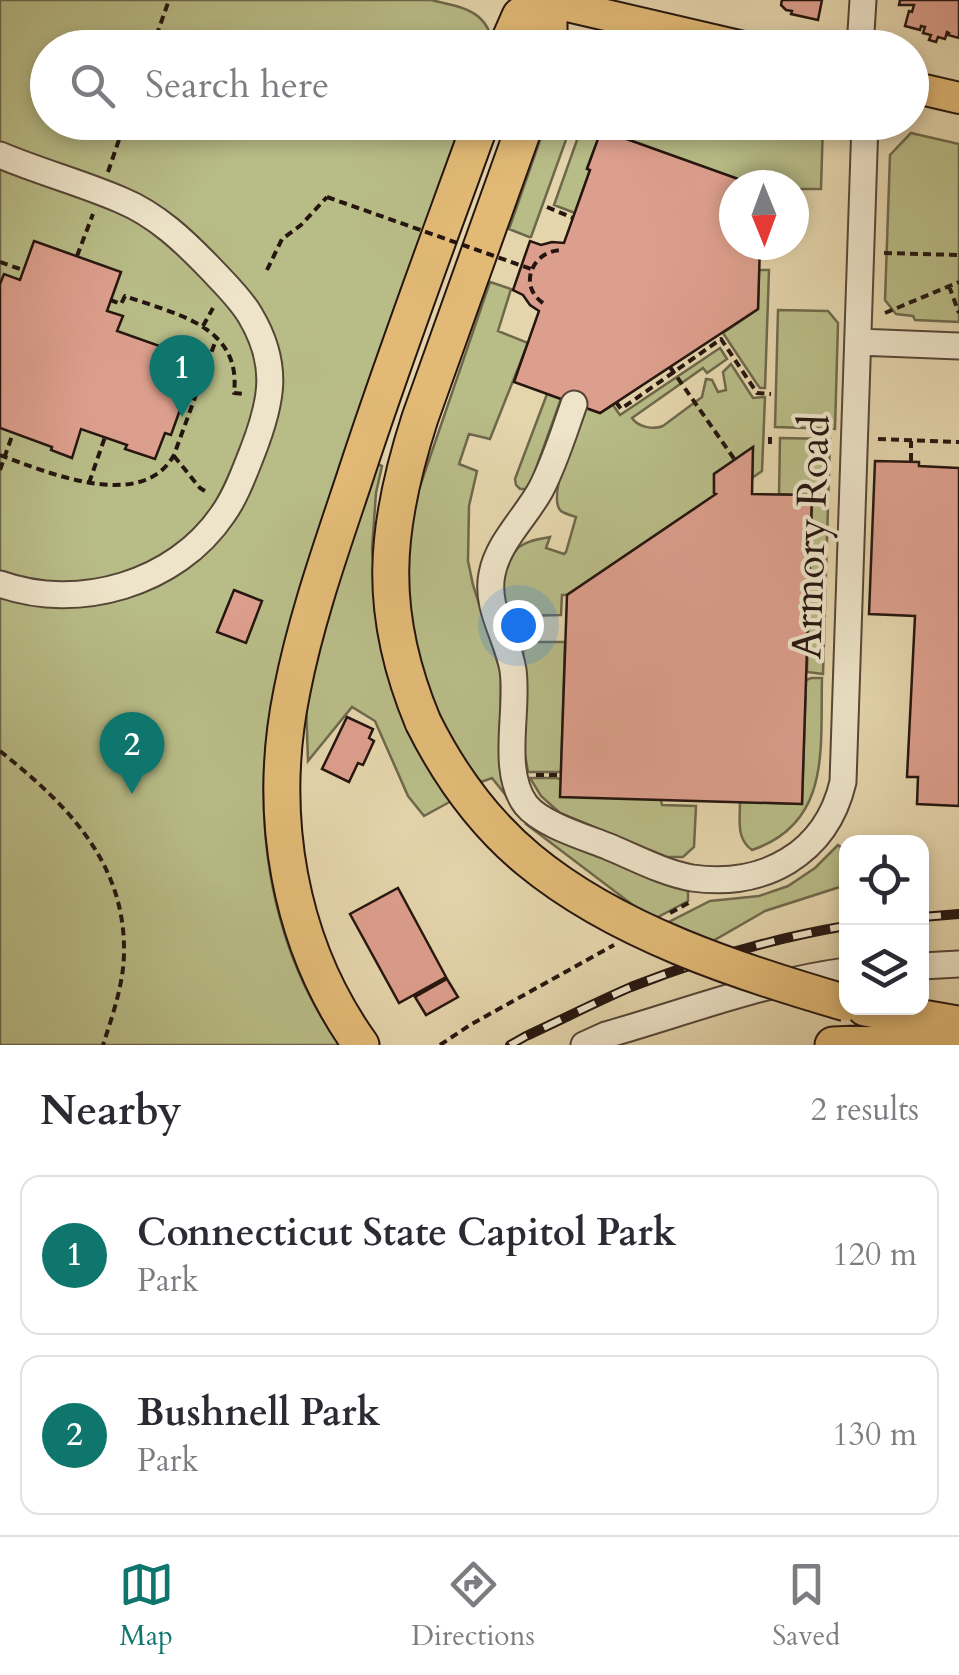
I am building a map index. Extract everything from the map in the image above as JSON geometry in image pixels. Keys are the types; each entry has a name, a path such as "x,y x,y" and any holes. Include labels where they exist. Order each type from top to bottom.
{"highway":[{"path":"514,30 526,9 540,0 550,30"},
{"path":"361,1045 322,982 296,908 284,824 286,726 298,663 344,511 474,140"},
{"path":"520,140 420,418 396,508 390,557 392,612 404,668 424,722 446,764 474,804 518,852 552,878 670,942 839,1001"},
{"path":"906,1015 959,1024"},
{"path":"833,1045 959,1043"}],"main road":[{"path":"540,0 670,30"},
{"path":"929,90 959,98"}],"street":[{"path":"861,30 863,0"},
{"name":"Armory Road","path":"574,404 547,476 500,552 492,574 495,614 514,677 516,784 526,805 537,815 680,875 717,879 760,874 786,864 822,829 840,792 844,771 864,140"},
{"path":"0,155 122,200 171,230 250,314 265,348 271,387 260,433 229,506 207,536 184,554 130,583 85,594 36,594 0,584"},
{"path":"858,342 959,346"},
{"path":"929,966 959,964"},
{"path":"584,1045 783,982 839,972"},
{"path":"614,1045 682,1013"}],"path":[{"path":"158,30 169,0"},
{"path":"104,181 119,140"},
{"path":"267,270 282,240 327,197 531,268"},
{"path":"77,256 96,206"},
{"path":"548,208 573,218"},
{"path":"542,302 533,294 531,268 544,254 562,250"},
{"path":"881,253 959,254"},
{"path":"0,262 23,270"},
{"path":"886,313 959,282"},
{"path":"949,286 959,314"},
{"path":"110,300 121,304 124,296 203,326 217,338 232,365 234,393"},
{"path":"203,326 213,307"},
{"path":"2,456 89,483 121,484 148,478 164,469 174,455 217,338"},
{"path":"616,402 621,409 721,339 756,393 771,394"},
{"path":"670,367 735,460"},
{"path":"0,470 13,433"},
{"path":"89,483 105,437"},
{"path":"770,437 770,444"},
{"path":"878,440 959,442"},
{"path":"911,441 911,462"},
{"path":"174,455 200,488"},
{"path":"0,751 40,783 84,832 106,865 119,903 124,947 115,1005 103,1045"},
{"path":"661,918 717,879"},
{"path":"440,1045 613,946"}],"green space":[{"path":"0,0 431,0 472,12 488,30 30,30 30,140 462,140 271,723 267,750 264,812 280,918 304,984 340,1045 0,1045"},
{"path":"929,137 959,144 959,322 915,320 913,316 896,314 885,300 890,155 904,140"},
{"path":"540,140 566,140 531,237 509,229"},
{"path":"577,140 598,140 587,168 590,170 575,213 554,205"},
{"path":"621,140 822,140 821,189 809,189 809,170 719,173"},
{"path":"759,270 769,270 765,388 760,388 723,333 758,309"},
{"path":"490,282 511,289 498,331 528,343 490,439 469,434 459,464 477,471 469,506 468,561 501,673 500,747 508,798 492,778 481,782 440,717 425,681 409,607 411,530 418,492"},
{"path":"778,310 828,311 838,323 835,429 775,427"},
{"path":"720,348 727,359 707,373 703,368 632,418 646,427 663,426 702,397 706,379 712,380 718,392 726,390 723,372 731,364 753,398 765,397 762,471 752,478 753,448 714,474 716,494 562,595 561,615 512,612 506,607 502,591 506,570 519,547 550,537 546,548 566,552 576,517 561,511 557,492 583,407 600,413 613,405 620,415"},
{"path":"547,394 561,399 530,485 520,489 515,479"},
{"path":"780,438 830,439 823,674 807,672 812,496 779,494"},
{"path":"375,463 382,466 372,549 376,593 455,799 424,816 408,796 375,721 352,707 308,761 306,705 319,647"},
{"path":"534,642 565,642 561,772 528,772 524,749 523,651"},
{"path":"822,678 820,756 809,802 778,838 752,850 741,835 740,802 802,804 806,680"},
{"path":"530,778 556,778 661,800 662,805 696,806 694,847 683,857 667,857 560,813 541,796"},
{"path":"528,821 568,844 688,891 688,901 656,918 642,912 526,824"},
{"path":"839,846 839,887 765,911 711,942 667,923 710,901 759,896 788,886"}],"building":[{"path":"782,0 822,0 818,20 791,14 781,5"},
{"path":"900,0 959,0 959,38 947,32 945,39 929,40 931,35 925,27 920,30 905,26 914,5 899,5"},
{"path":"598,140 629,140 719,172 719,260 760,260 758,309 600,413 514,382 539,311 513,290 530,241 541,245 564,243 590,170 587,169"},
{"path":"34,241 121,272 107,311 123,316 117,331 193,354 184,380 190,382 171,435 165,433 155,459 81,429 72,458 0,428 0,284 4,274 20,280"},
{"path":"753,447 752,494 812,495 802,804 560,797 567,595 716,494 714,474"},
{"path":"875,461 959,468 959,806 917,804 918,777 907,777 915,616 869,614"},
{"path":"234,590 262,601 246,643 217,632"},
{"path":"347,717 373,729 369,738 374,741 363,765 358,763 349,782 322,769"},
{"path":"398,888 446,977 399,1003 350,914"},
{"path":"447,979 458,997 426,1015 415,997"}],"railway":[{"path":"929,916 959,914"},
{"path":"510,1045 657,977 765,943 839,927"}],"place":[{"name":"Connecticut State Capitol Park","path":"182,417"},
{"name":"Bushnell Park","path":"132,794"}]}
